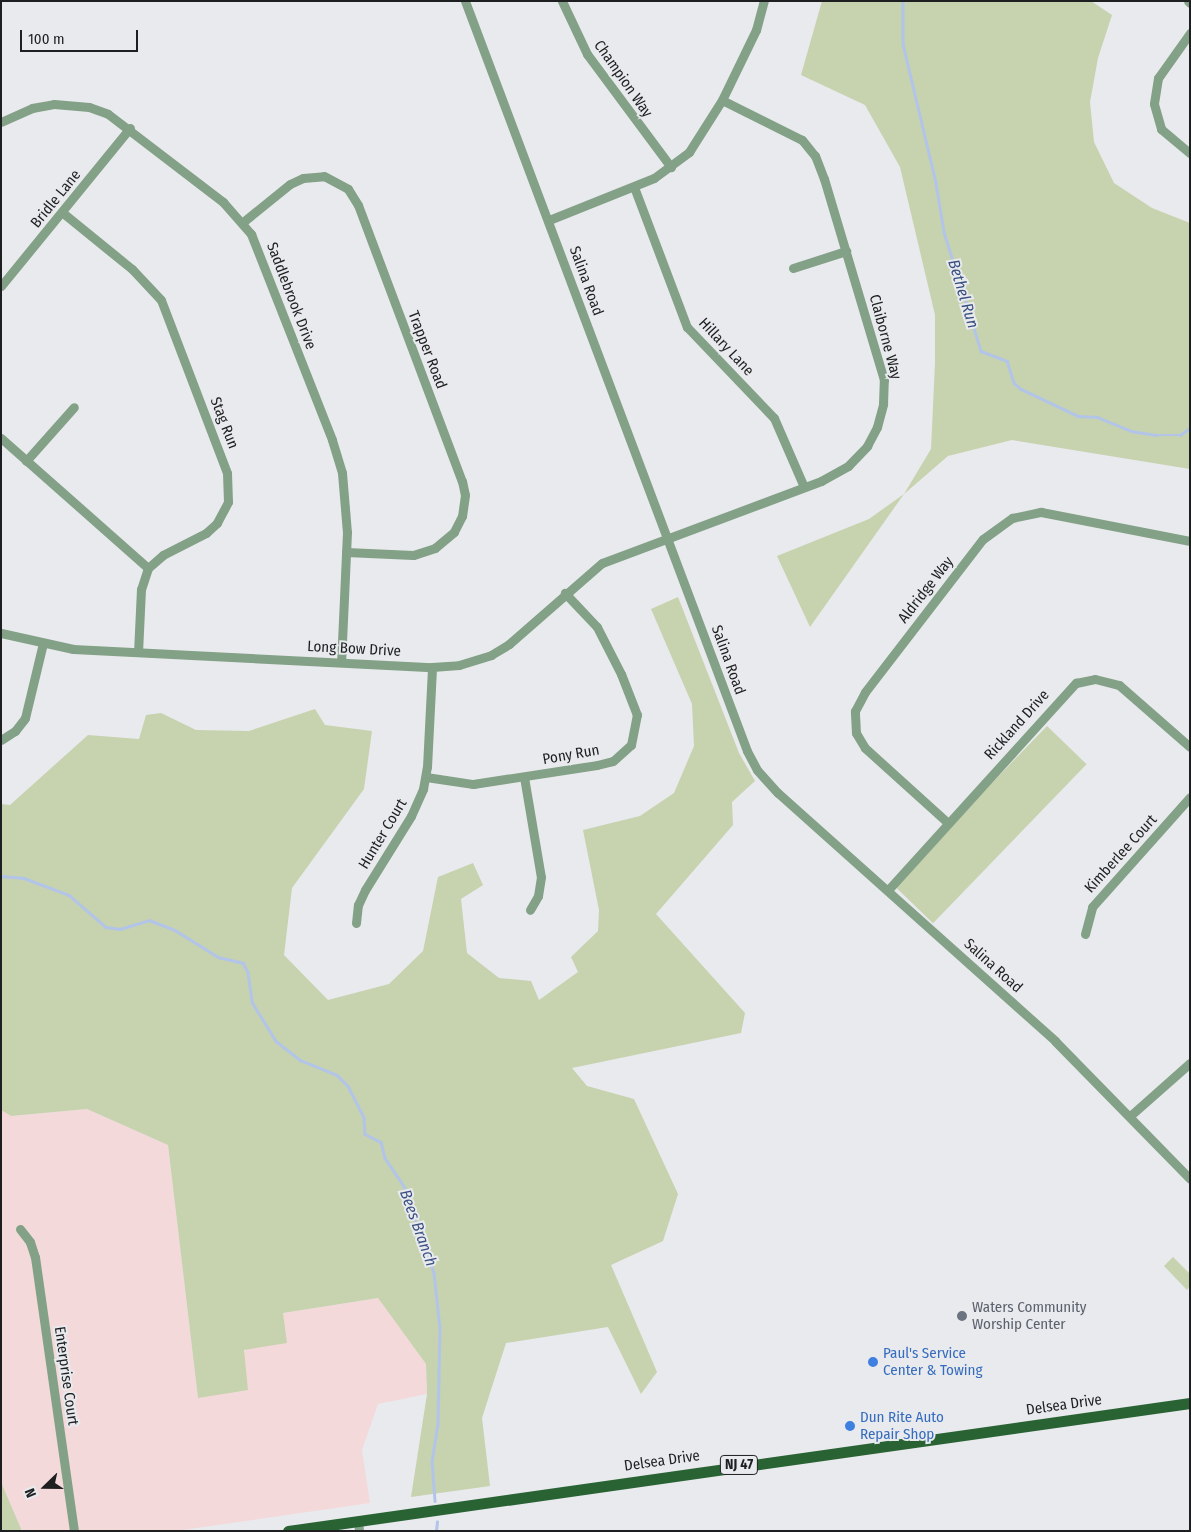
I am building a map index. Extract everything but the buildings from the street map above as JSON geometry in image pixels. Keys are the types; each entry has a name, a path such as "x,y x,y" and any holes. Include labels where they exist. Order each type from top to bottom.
{"main road":[{"name":"Delsea Drive","path":"288,1531 359,1526 1190,1403"}],"street":[{"name":"Salina Road","path":"465,1 549,220 746,751 757,770 778,793 1055,1041 1190,1179"},
{"name":"Champion Way","path":"562,1 587,54 670,167"},
{"path":"549,220 634,187 670,167 695,144 722,100 756,30 764,1"},
{"path":"1190,33 1158,78 1154,104 1162,130 1190,153"},
{"name":"Claiborne Way","path":"667,538 831,477 854,461 873,437 882,415 885,392 882,368 820,167 809,148 788,131 722,100"},
{"name":"Saddlebrook Drive","path":"1,122 32,108 66,104 100,110 130,128 243,222 262,256 338,456 347,511 342,662"},
{"name":"Bridle Lane","path":"1,286 63,213 130,128"},
{"name":"Trapper Road","path":"243,222 290,184 303,178 324,176 348,189 358,205 462,481 465,496 462,516 454,532 435,548 413,555 346,552"},
{"name":"Hillary Lane","path":"634,187 687,327 774,418 804,487"},
{"name":"Stag Run","path":"63,213 132,268 161,300 228,473 228,502 217,523 206,533 163,555 148,568"},
{"path":"793,268 846,251"},
{"path":"26,461 74,407"},
{"path":"1,438 148,568 141,589 138,652"},
{"name":"Aldridge Way","path":"948,823 865,748 856,733 855,711 864,692 983,539 1012,518 1041,512 1190,541"},
{"name":"Long Bow Drive","path":"1,633 73,649 432,667 471,662 501,650 602,562 667,538"},
{"name":"Pony Run","path":"426,777 474,784 524,777 613,761 631,745 636,730 634,706 606,642 565,593"},
{"path":"1,740 15,731 25,718 43,643"},
{"name":"Hunter Court","path":"356,923 358,905 365,890 412,816 426,777 432,667"},
{"name":"Rickland Drive","path":"888,890 1065,692 1080,682 1099,679 1119,685 1190,747"},
{"path":"524,777 541,877 538,896 530,910"},
{"name":"Kimberlee Court","path":"1085,934 1092,907 1190,797"},
{"path":"1130,1116 1190,1063"},
{"name":"Enterprise Court","path":"20,1229 30,1242 35,1258 74,1531"}],"shaded area":[{"path":"87,1109 168,1145 198,1398 283,1313 378,1298 426,1364 427,1394 378,1404 362,1450 370,1503 176,1531 22,1531 1,1482 1,1110 11,1116"}],"green space":[{"path":"822,1 1091,1 1112,15 1098,58 1090,102 1094,142 1114,183 1152,208 1190,223 1190,469 1012,440 948,456 904,494 931,449 935,315 900,167 865,105 801,75"},
{"path":"904,494 810,627 777,556 869,519"},
{"path":"678,597 739,753 755,781 732,802 733,825 656,914 745,1013 741,1033 572,1068 587,1086 634,1099 678,1194 663,1241 611,1265 657,1372 641,1394 608,1327 506,1343 482,1418 490,1486 411,1497 427,1394 426,1364 378,1298 283,1313 287,1343 244,1350 248,1390 198,1398 168,1145 87,1109 11,1116 1,1110 1,804 10,805 88,735 139,739 146,715 161,713 196,730 249,731 315,709 325,725 372,731 364,789 292,888 284,955 328,1000 389,984 423,951 438,877 473,863 483,885 461,899 467,953 499,978 531,981 539,1000 578,972 571,957 598,931 599,910 583,830 640,816 674,793 694,746 692,704 651,609"},
{"path":"1047,726 1087,764 933,923 893,885"},
{"path":"1173,1257 1190,1274 1190,1286 1187,1290 1164,1266"},
{"path":"1,1482 22,1531 1,1531"}],"waterway":[{"name":"Bethel Run","path":"903,1 903,44 936,183 944,232 981,351 1007,361 1014,383 1021,389 1078,416 1097,417 1131,431 1157,435 1180,435 1190,428"},
{"name":"Bees Branch","path":"1,876 24,878 69,895 106,927 120,929 149,920 175,930 218,957 243,963 248,972 252,1002 276,1041 300,1060 337,1075 348,1086 364,1117 365,1134 381,1142 385,1158 404,1186 434,1273 440,1328 438,1424 432,1460 435,1501"},
{"name":"Bees Branch","path":"436,1531 437,1522"}],"place":[{"name":"Waters Community Worship Center","path":"962,1316"},
{"name":"Paul's Service Center & Towing","path":"873,1362"},
{"name":"Dun Rite Auto Repair Shop","path":"850,1426"}]}
